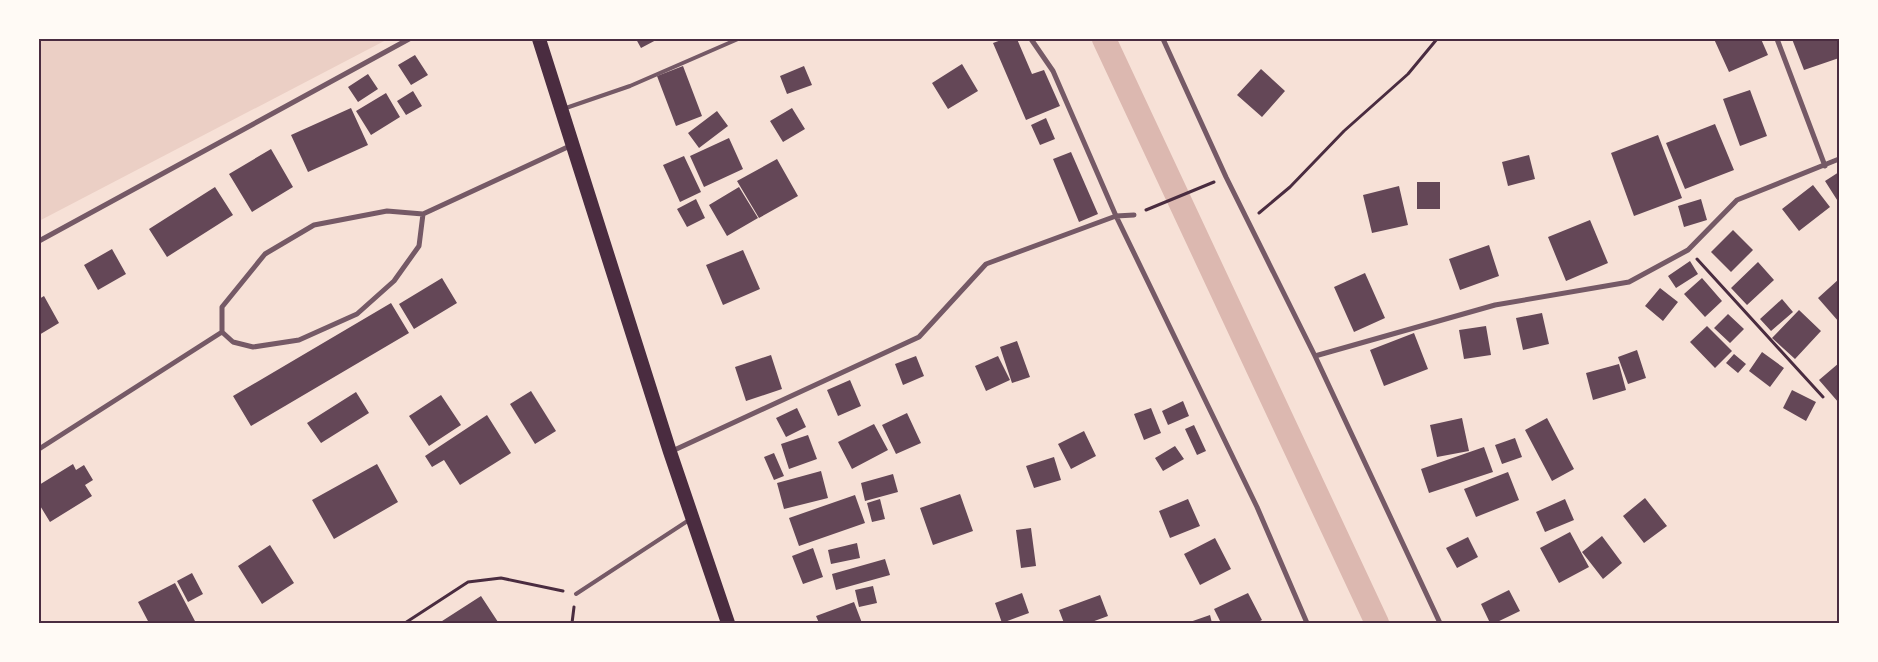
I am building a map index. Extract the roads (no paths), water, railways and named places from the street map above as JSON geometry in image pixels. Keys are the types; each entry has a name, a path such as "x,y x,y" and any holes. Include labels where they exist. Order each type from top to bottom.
{"highway":[{"path":"540,39 670,452 728,623"}],"street":[{"path":"39,241 409,39"},
{"path":"1030,39 1053,71 1116,216 1257,507 1307,623"},
{"path":"1163,39 1248,222 1315,356 1440,623"},
{"path":"1777,39 1825,166"},
{"path":"423,214 419,246 394,281 357,314 299,340 253,347 233,342 222,332 222,307 265,254 314,225 387,211 423,214 572,145"},
{"path":"1315,356 1495,304 1629,282 1688,250 1737,200 1839,159"},
{"path":"670,452 919,337 986,264 1116,216 1134,215"},
{"path":"39,449 222,332"}],"lane":[{"path":"561,109 630,86 738,39"},
{"path":"576,594 693,518"}],"waterway":[{"path":"1104,39 1377,623"}]}
